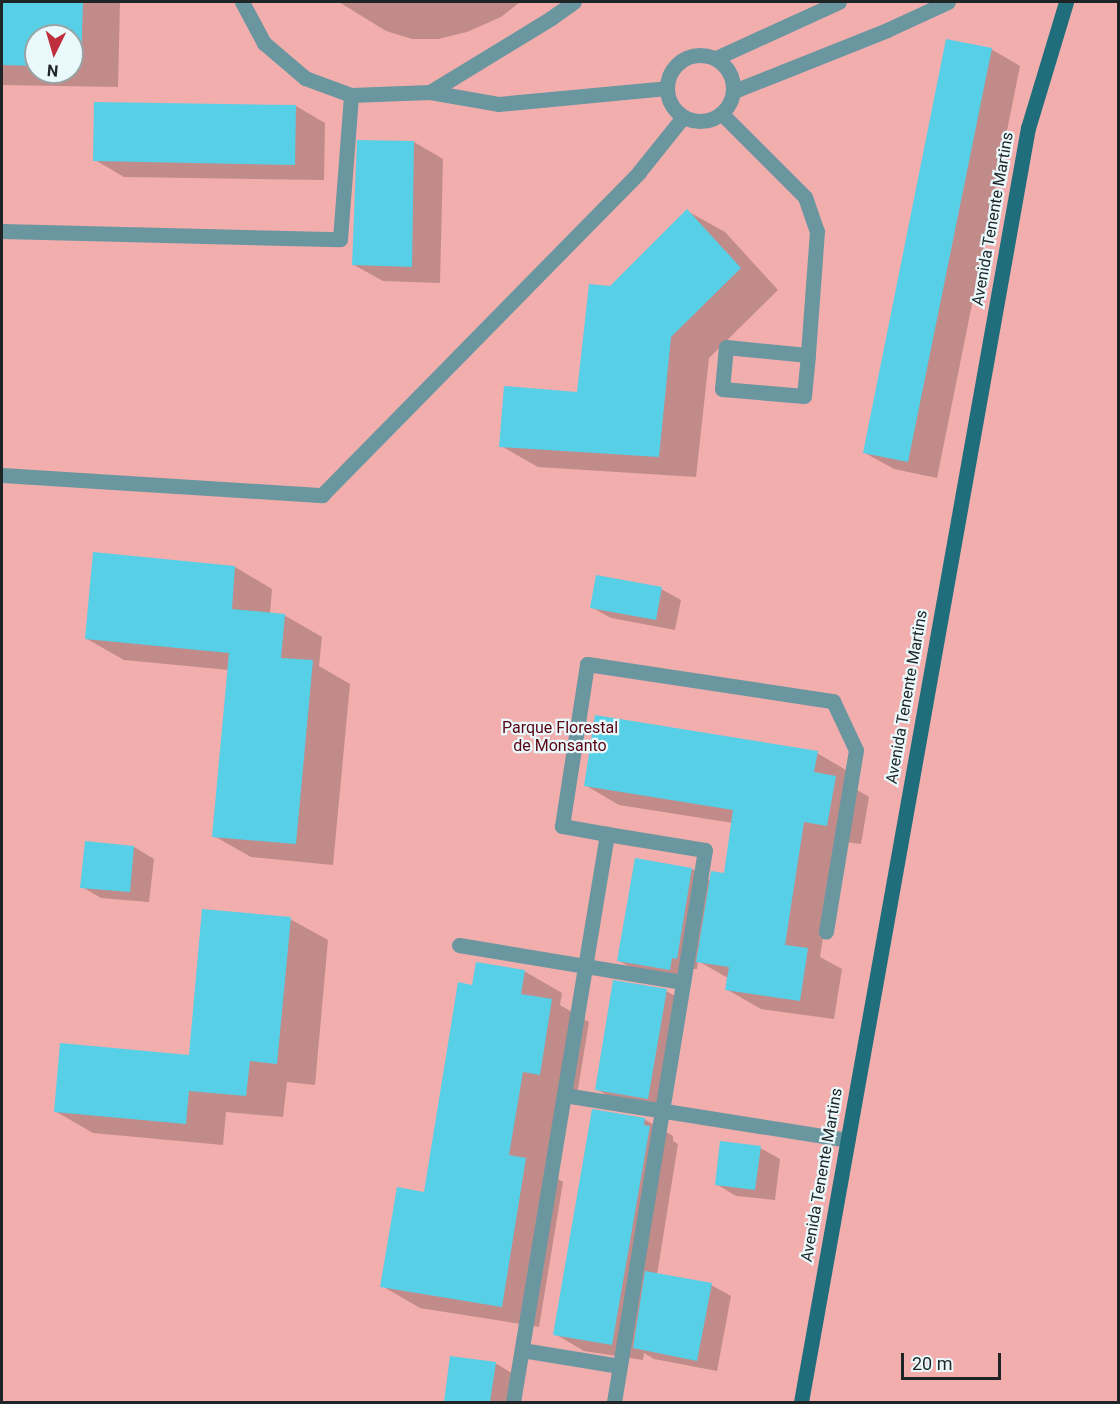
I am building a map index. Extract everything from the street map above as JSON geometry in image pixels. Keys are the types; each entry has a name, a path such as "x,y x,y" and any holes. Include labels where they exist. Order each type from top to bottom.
{"street":[{"name":"Avenida Tenente Martins","path":"801,1402 1028,128 1066,2"}],"lane":[{"path":"242,2 264,43 305,78 351,95 430,92 498,104 666,88"},
{"path":"430,92 574,2"},
{"path":"716,58 839,2"},
{"path":"734,92 887,30 948,2"},
{"path":"694,54 716,58 730,72 734,92 730,104 722,114 703,122 683,117 670,105 666,88 674,66 694,54"},
{"path":"2,231 339,239 351,95"},
{"path":"722,114 805,197 817,231 808,355 804,396 722,388 726,347 808,355"},
{"path":"2,475 322,495 639,172 683,117"},
{"path":"614,1402 705,850 562,826 587,664 833,702 856,750 826,932"},
{"path":"513,1402 607,834"},
{"path":"459,945 683,982"},
{"path":"564,1095 847,1140"},
{"path":"522,1350 620,1366"}],"green space":[{"name":"Parque Florestal de Monsanto","path":"2,2 1118,2 1118,1402 2,1402"}],"building":[{"path":"2,2 83,2 82,24 24,24 24,66 2,65"},
{"path":"946,39 992,48 908,462 863,453"},
{"path":"94,102 296,105 295,165 93,161"},
{"path":"357,140 414,141 412,267 352,265"},
{"path":"687,209 741,268 671,337 659,457 499,447 504,386 577,392 589,284 610,286"},
{"path":"93,552 235,566 232,609 285,614 281,658 313,660 296,844 212,837 229,653 85,639"},
{"path":"596,575 662,587 656,620 590,608"},
{"path":"595,715 818,751 814,772 836,776 827,826 804,822 785,945 808,948 800,1001 725,990 729,967 696,962 711,871 724,873 733,810 584,786"},
{"path":"85,841 134,846 130,892 80,888"},
{"path":"635,858 692,868 677,959 672,958 670,970 617,961"},
{"path":"202,909 291,917 277,1064 250,1061 246,1096 189,1091 186,1124 54,1112 60,1043 189,1055"},
{"path":"476,962 525,970 521,994 552,999 540,1075 523,1072 509,1155 526,1158 502,1307 380,1287 397,1187 424,1192 458,982 472,985"},
{"path":"613,980 667,989 648,1099 595,1090"},
{"path":"592,1109 645,1118 644,1125 650,1126 612,1345 553,1335"},
{"path":"720,1141 761,1146 755,1190 715,1185"},
{"path":"645,1271 712,1283 697,1361 633,1348"},
{"path":"450,1356 496,1362 490,1402 444,1402"}]}
